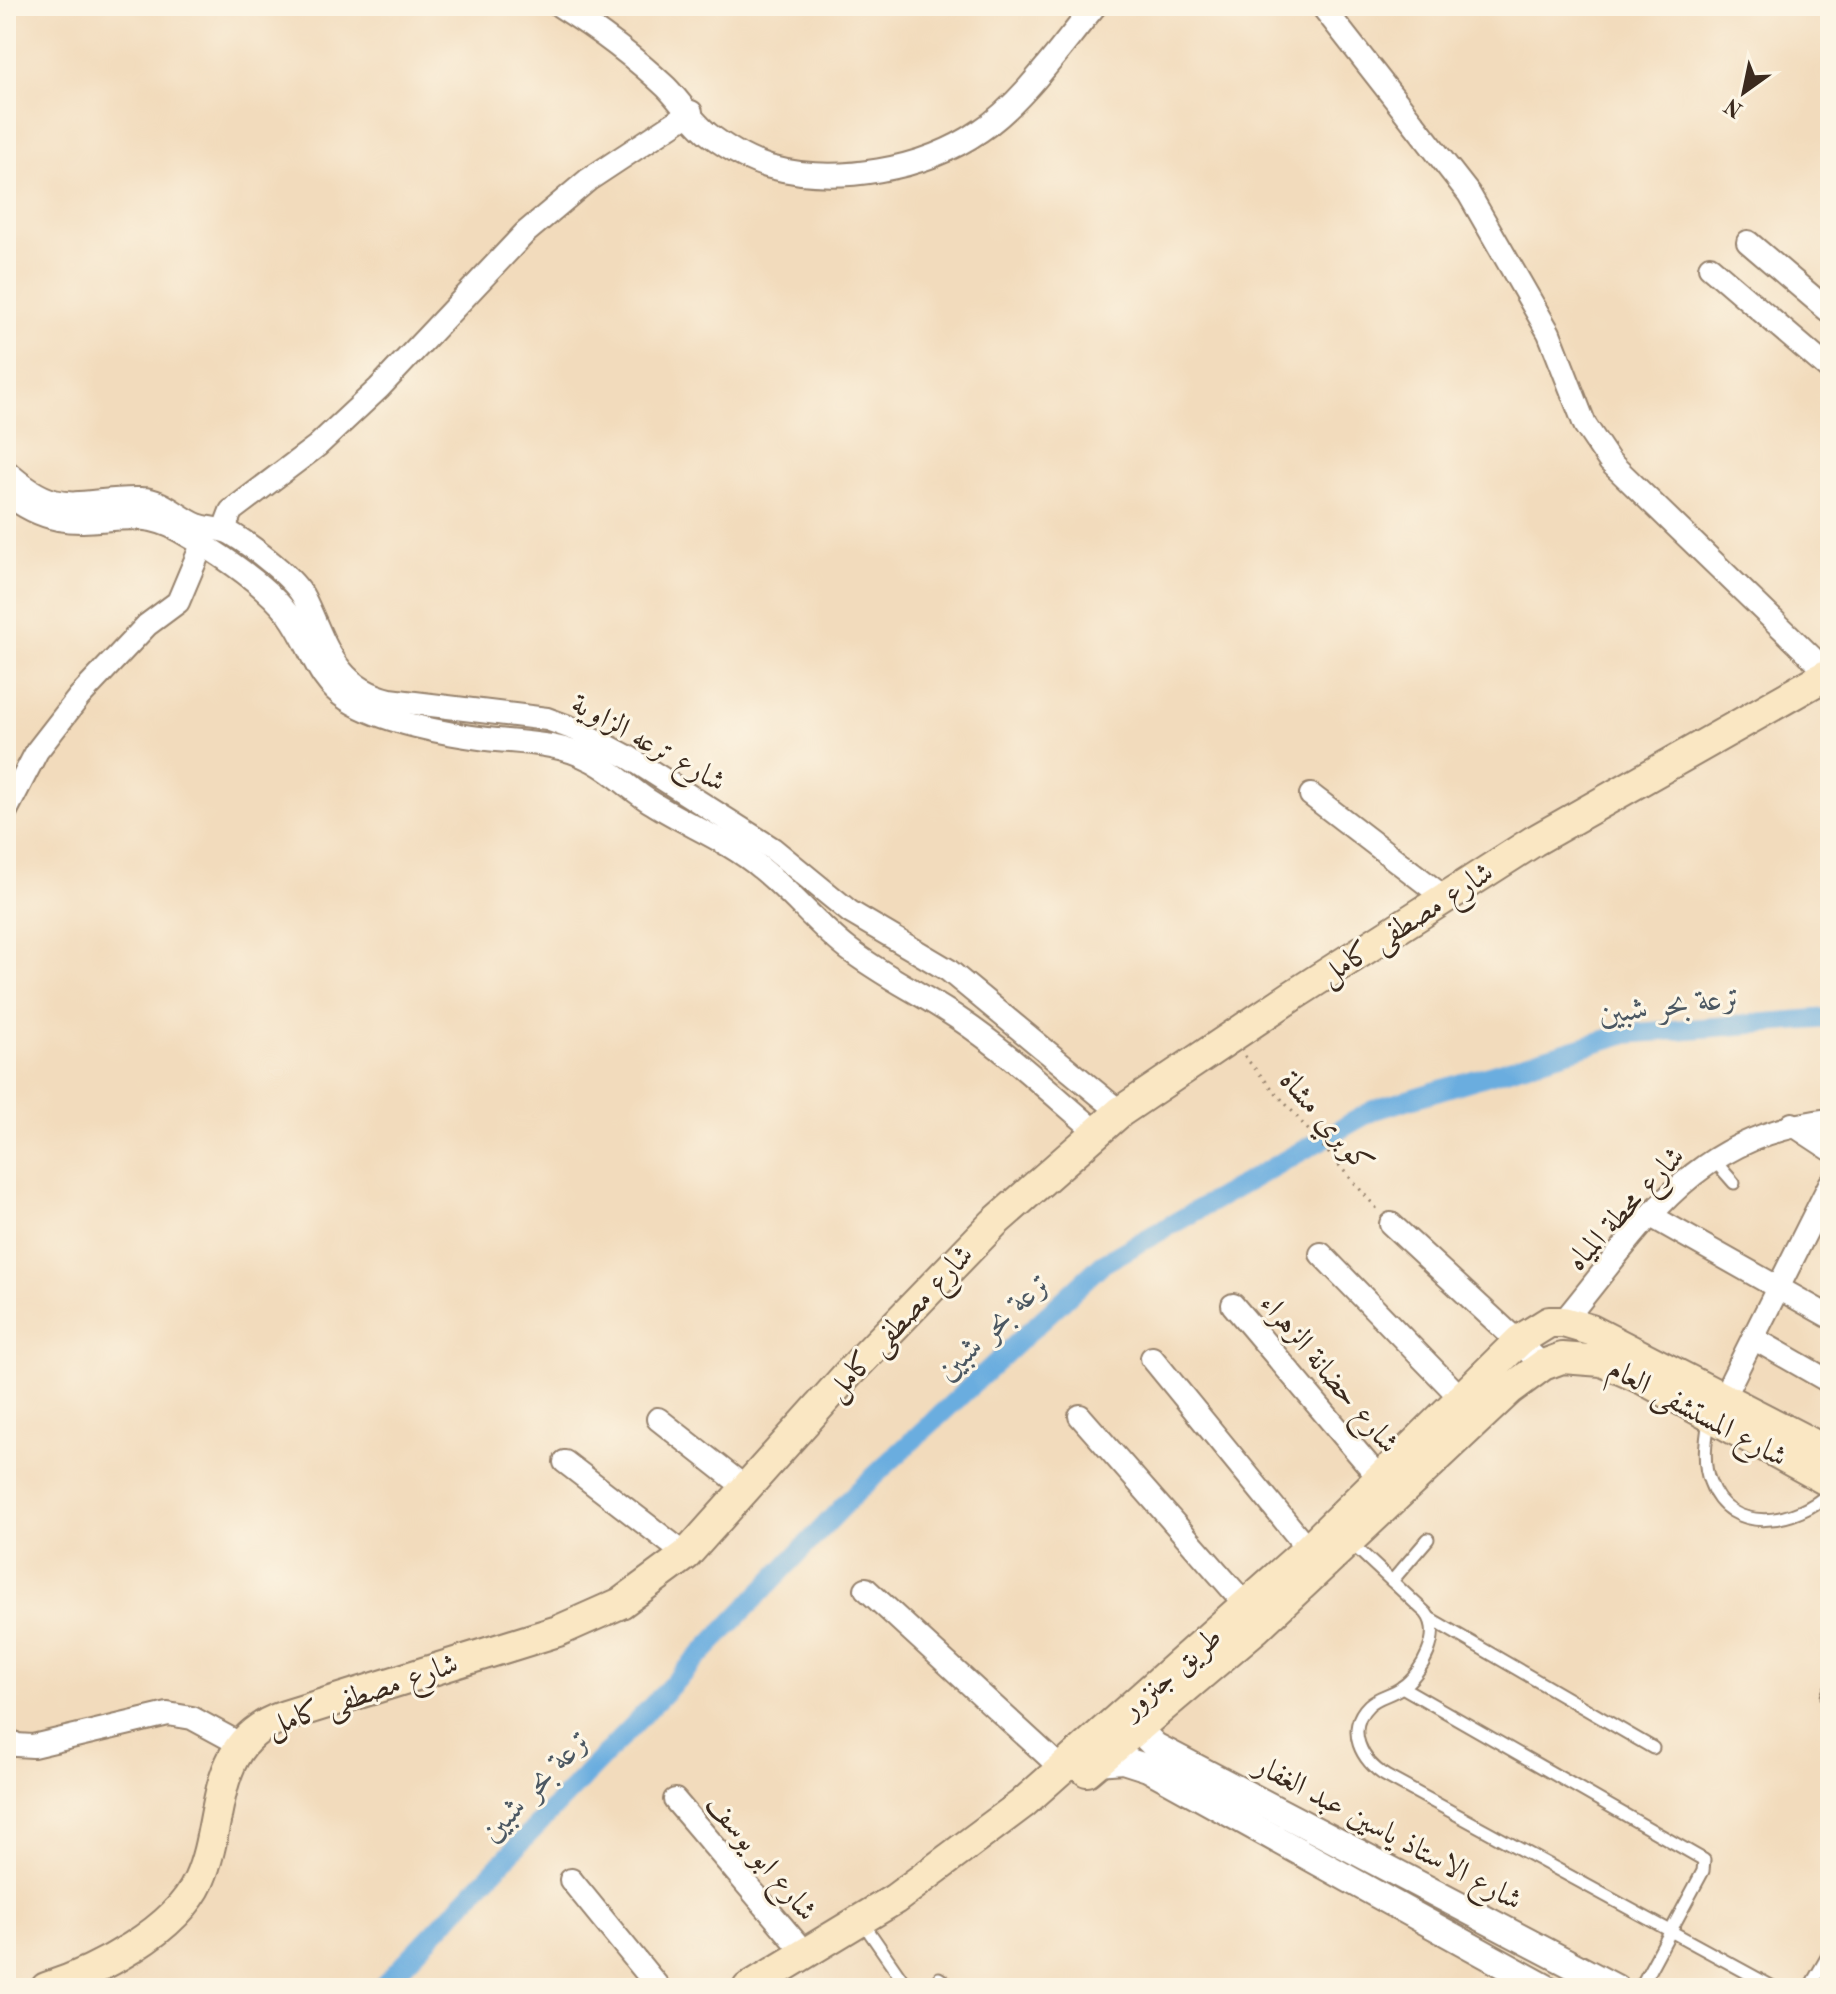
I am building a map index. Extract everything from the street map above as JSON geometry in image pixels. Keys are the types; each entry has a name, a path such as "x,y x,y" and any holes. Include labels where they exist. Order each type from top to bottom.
{"main road":[{"name":"شارع مصطفى كامل","path":"46,1988 102,1965 137,1943 186,1901 198,1882 225,1776 240,1744 267,1722 590,1619 650,1585 686,1555 848,1374 994,1223 1120,1112 1534,841 1829,674"},
{"name":"طريق جنزور","path":"748,1988 939,1869 1022,1804 1060,1767 1247,1606 1381,1480 1520,1340 1549,1322 1563,1322"},
{"name":"شارع المستشفى العام","path":"1563,1322 1591,1330 1717,1405 1830,1482"},
{"name":"شارع المستشفى العام","path":"1553,1362 1579,1356 1624,1369 1829,1449"},
{"name":"طريق جنزور","path":"780,1988 870,1933 973,1863 1255,1629 1509,1390 1553,1362"}],"street":[{"path":"560,6 625,50 717,140 738,154 771,167 818,174 876,171 935,154 981,131 1021,92 1095,6"},
{"path":"1322,6 1469,194 1549,333 1585,425 1610,462 1829,674"},
{"path":"228,531 226,524 231,511 317,446 379,388 525,233 588,180 691,112"},
{"path":"1748,242 1830,312"},
{"path":"1710,267 1830,370"},
{"name":"شارع ترعه الزاوية","path":"6,471 31,492 51,502 86,505 145,499 199,526 228,531 298,589 337,669 355,686 390,700 547,719 577,730 630,758 773,849 850,912 958,978 1120,1112"},
{"name":"شارع ترعه الزاوية","path":"6,493 52,519 84,523 142,518 168,525 202,545 280,605 295,624 321,675 346,699 397,720 483,738 548,744 592,760 644,798 759,866 819,926 847,948 973,1029 1097,1132"},
{"path":"6,811 37,751 69,710 120,651 178,602 202,545"},
{"path":"1311,795 1445,898"},
{"name":"شارع محطة المياه","path":"1563,1322 1670,1195 1712,1159 1762,1133 1792,1124 1830,1120"},
{"path":"1792,1124 1830,1149"},
{"path":"1717,1405 1830,1184"},
{"path":"1651,1216 1830,1317"},
{"path":"1391,1224 1520,1340 1553,1362"},
{"path":"1321,1254 1462,1399"},
{"name":"شارع حضانة الزهراء","path":"1233,1305 1381,1480"},
{"path":"1753,1338 1830,1382"},
{"path":"1152,1358 1308,1549"},
{"path":"1080,1416 1247,1606"},
{"path":"658,1419 747,1489"},
{"path":"565,1462 686,1555"},
{"path":"866,1589 1060,1767"},
{"path":"6,1738 16,1745 33,1746 168,1714 192,1718 240,1744"},
{"name":"شارع الاستاذ ياسين عبد الغفار","path":"1142,1725 1147,1738 1155,1746 1610,1987"},
{"name":"شارع الاستاذ ياسين عبد الغفار","path":"1097,1762 1123,1760 1148,1768 1546,1988"},
{"name":"شارع ابو يوسف","path":"675,1800 804,1952"},
{"path":"571,1880 659,1988"},
{"path":"1428,1923 1441,1896"}],"lane":[{"path":"1712,1159 1734,1183"},
{"path":"1717,1405 1706,1441 1710,1483 1721,1501 1738,1514 1758,1521 1777,1520 1818,1504 1830,1492"},
{"path":"1392,1581 1428,1539"},
{"path":"1350,1542 1431,1619 1653,1748"},
{"path":"1431,1619 1430,1644 1418,1669 1402,1687 1369,1705 1357,1727 1361,1751 1376,1770 1775,1988"},
{"path":"1402,1687 1700,1855 1705,1866 1640,1988"},
{"path":"1830,1689 1827,1697 1830,1710"},
{"path":"870,1933 908,1988"},
{"path":"1809,1988 1830,1952"},
{"path":"939,1978 954,1988"}],"path":[{"name":"كوبري مشاة","path":"1252,1066 1371,1202"}],"waterway":[{"name":"ترعة بحر شبين","path":"381,1988 856,1493 1102,1264 1374,1110 1624,1034 1830,1018"}]}
